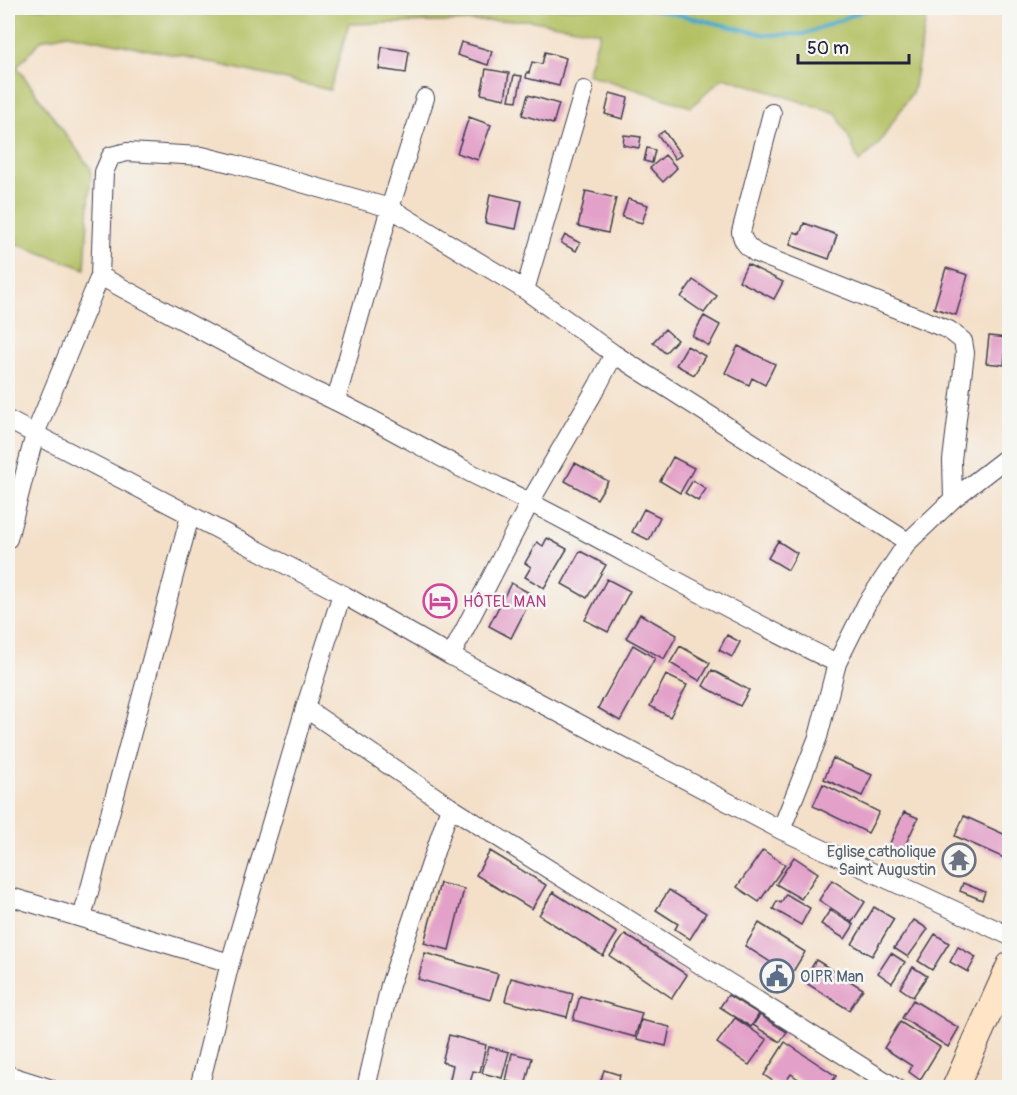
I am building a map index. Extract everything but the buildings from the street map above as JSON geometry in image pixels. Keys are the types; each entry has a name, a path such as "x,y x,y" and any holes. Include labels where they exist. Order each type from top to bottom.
{"main road":[{"path":"956,1088 1010,965"}],"street":[{"path":"525,290 584,90"},
{"path":"336,400 390,208 425,98"},
{"path":"772,113 741,232 742,239 747,247 756,253 949,330 963,341 965,353 952,460 953,499"},
{"path":"8,539 35,434 99,276 104,172 111,156 127,152 202,156 390,208 525,290 614,354 908,542"},
{"path":"99,276 462,469 530,502 789,640 837,663"},
{"path":"451,656 530,502 614,354"},
{"path":"8,420 342,594 451,656 781,831 1010,936"},
{"path":"781,831 818,737 837,663 867,603 908,542 953,499 1010,455"},
{"path":"82,918 190,516"},
{"path":"199,1088 230,963 305,708 342,594"},
{"path":"305,708 450,807 896,1088"},
{"path":"366,1088 390,985 450,807"},
{"path":"8,896 230,963"},
{"path":"8,1075 49,1088"}],"green space":[{"path":"8,8 944,8 926,18 913,91 878,145 859,162 836,113 724,77 691,107 587,74 600,32 528,20 349,24 330,90 191,58 67,34 41,40 17,67 91,169 85,269 8,241"}],"waterway":[{"path":"649,8 767,35 804,34 871,8"}],"place":[{"name":"HÔTEL MAN","path":"440,601"},
{"name":"Eglise catholique Saint Augustin","path":"959,860"},
{"name":"OIPR Man","path":"777,976"}]}
